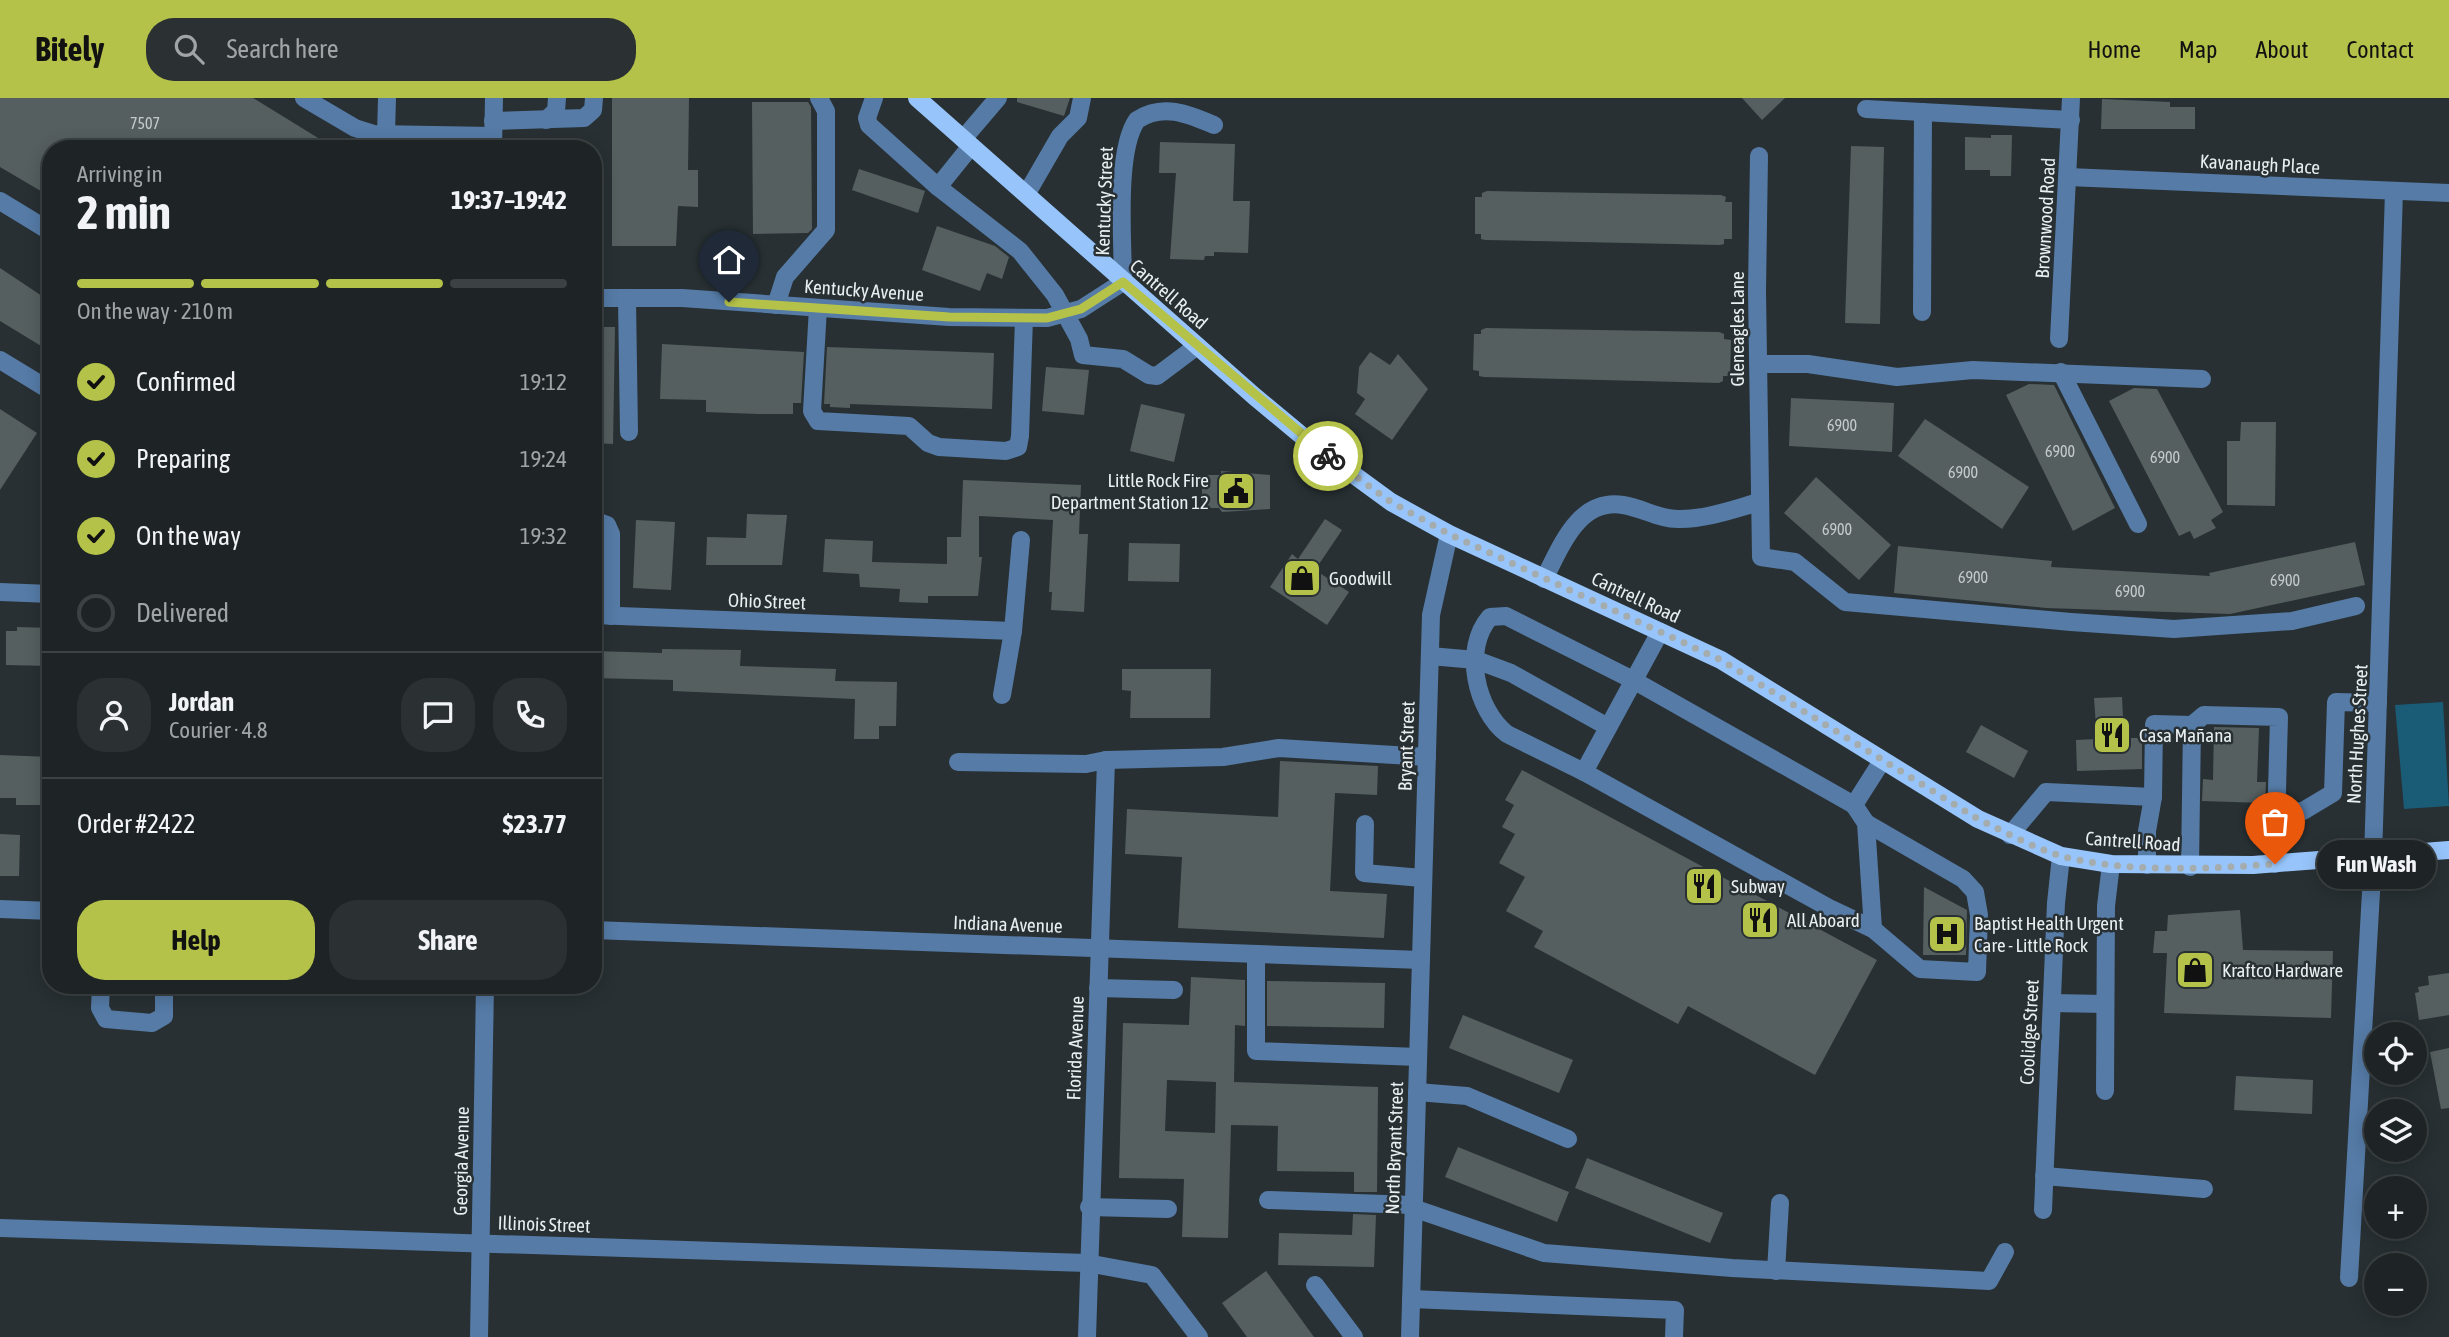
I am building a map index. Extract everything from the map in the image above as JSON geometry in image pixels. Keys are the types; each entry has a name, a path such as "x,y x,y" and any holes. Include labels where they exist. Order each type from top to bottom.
{"main road":[{"name":"Cantrell Road","path":"917,98 1197,346 1355,477 1391,502 1449,534 1747,675 1882,761 1978,819 2010,835 2061,856 2111,864 2190,867 2275,864 2449,850"}],"street":[{"path":"304,98 355,128 426,140"},
{"path":"386,134 387,98"},
{"path":"493,135 494,98"},
{"path":"546,120 556,111 557,98"},
{"path":"455,140 493,135 546,120 589,116 594,98"},
{"path":"776,305 785,277 826,230 826,111 819,98"},
{"path":"874,98 867,121 869,125 938,187 1013,243 1044,277 1080,342 1083,355 1123,359 1149,375 1162,375 1197,346"},
{"path":"938,187 998,98"},
{"path":"1027,193 1060,136 1078,118 1082,98"},
{"name":"Brownwood Road","path":"2059,339 2071,98"},
{"path":"1866,109 2071,120"},
{"name":"Kentucky Street","path":"1123,282 1124,170 1132,128 1144,116 1169,111 1183,112 1214,125"},
{"path":"1922,312 1923,112"},
{"name":"Gleneagles Lane","path":"1759,156 1761,557 1795,562 1845,602 2071,622 2174,629 2292,621 2356,606"},
{"name":"Kavanaugh Place","path":"2068,177 2449,193"},
{"name":"North Hughes Street","path":"2349,1278 2373,857 2394,191"},
{"path":"0,201 42,227"},
{"name":"Kentucky Avenue","path":"602,299 682,298 1024,318 1066,315 1123,282"},
{"path":"627,299 629,432"},
{"path":"818,308 813,411 818,421 909,426 928,443 939,447 1006,451 1018,447 1020,436 1024,318"},
{"path":"0,360 42,386"},
{"path":"1758,365 1808,364 1897,377 1973,370 2202,379"},
{"path":"2061,372 2138,524"},
{"path":"1544,579 1570,530 1596,508 1625,505 1658,517 1681,519 1759,502"},
{"path":"602,523 607,525 611,534 602,615"},
{"name":"Bryant Street","path":"1421,960 1434,590 1449,534"},
{"path":"1002,695 1013,631 1021,540"},
{"path":"0,592 42,594"},
{"name":"Ohio Street","path":"602,615 1013,631"},
{"path":"1506,616 1633,680 1854,805 1866,823 1963,879 1975,892 1979,915 1977,972 1920,969 1873,929 1831,909 1497,726 1484,706 1476,660 1481,628 1490,617 1506,616"},
{"path":"1584,772 1660,632"},
{"path":"1430,656 1476,660 1511,673 1608,727"},
{"path":"2276,812 2303,811 2333,793 2336,702 2378,703"},
{"path":"2147,865 2147,831 2153,797 2154,724 2192,725 2204,715 2279,717 2275,864"},
{"path":"2190,867 2192,725"},
{"path":"958,762 1086,764 1107,760 1223,757 1279,748 1427,757"},
{"name":"Florida Avenue","path":"1087,1337 1087,1263 1107,760"},
{"path":"1854,805 1882,761"},
{"path":"2010,835 2046,792 2153,797"},
{"path":"1866,823 1873,929"},
{"path":"1365,824 1364,873 1422,878"},
{"name":"Coolidge Street","path":"2043,1210 2061,856"},
{"path":"2105,1091 2106,905 2111,864"},
{"path":"0,909 42,911"},
{"name":"Indiana Avenue","path":"602,930 1421,960"},
{"path":"1256,954 1256,1051 1418,1058"},
{"name":"North Bryant Street","path":"1410,1337 1421,960"},
{"path":"1098,988 1174,990"},
{"path":"101,994 100,1008 106,1019 152,1023 164,1016 164,994"},
{"name":"Georgia Avenue","path":"479,1337 485,994"},
{"path":"2052,1003 2105,1004"},
{"path":"1417,1092 1467,1096 1568,1139"},
{"path":"2044,1176 2204,1189"},
{"path":"1268,1200 1413,1206 1544,1253 1776,1270 1989,1281 2005,1252"},
{"path":"1776,1270 1780,1203"},
{"path":"1089,1207 1168,1209"},
{"name":"Illinois Street","path":"0,1228 1087,1263 1152,1275 1199,1337"},
{"path":"1315,1285 1354,1337"},
{"path":"1411,1299 1675,1310 1675,1337"}],"shaded area":[{"path":"2443,702 2449,806 2404,809 2395,705"}],"building":[{"path":"0,98 253,98 321,140 42,140 42,192 0,167"},
{"path":"612,98 689,98 688,170 698,170 698,207 678,206 676,246 612,246"},
{"path":"1017,98 1070,98 1064,116 1017,102"},
{"path":"1742,98 1785,98 1762,120"},
{"path":"2102,99 2170,102 2170,107 2195,107 2195,129 2101,129"},
{"path":"752,102 808,102 811,107 812,229 808,233 753,234"},
{"path":"1991,135 2012,135 2011,176 1990,176 1990,170 1965,170 1965,137 1991,138"},
{"path":"1160,142 1235,144 1233,201 1250,201 1248,253 1214,252 1214,256 1205,256 1204,260 1170,259 1176,173 1159,173"},
{"path":"1851,146 1884,147 1880,324 1845,323"},
{"path":"859,169 925,191 918,213 852,190"},
{"path":"1482,193 1721,195 1726,197 1725,202 1732,202 1732,239 1724,239 1724,244 1720,245 1485,240 1481,239 1481,234 1475,234 1475,197 1482,197"},
{"path":"937,226 995,246 1009,257 1002,279 987,273 980,291 922,270"},
{"path":"0,268 42,296 42,347 0,321"},
{"path":"602,327 615,327 613,444 602,443"},
{"path":"1481,330 1719,332 1724,334 1724,339 1731,340 1730,376 1723,376 1723,381 1719,383 1484,377 1479,376 1479,371 1473,370 1474,334 1481,334"},
{"path":"662,344 804,352 801,403 793,403 793,414 758,414 706,412 706,400 660,399"},
{"path":"827,347 994,353 992,409 850,404 850,408 830,407 830,404 824,404"},
{"path":"1370,352 1390,365 1398,354 1428,389 1392,440 1355,414 1365,399 1357,393 1359,367"},
{"path":"1046,367 1089,370 1084,415 1042,411"},
{"path":"2029,384 2054,385 2115,508 2073,531 2006,395"},
{"path":"2134,388 2157,389 2223,512 2211,520 2216,528 2194,539 2190,531 2179,536 2109,401"},
{"path":"1791,398 1894,403 1892,452 1789,446"},
{"path":"1141,404 1185,414 1174,462 1130,451"},
{"path":"0,409 37,433 0,490"},
{"path":"1925,419 2029,487 2002,529 1898,456"},
{"path":"2241,422 2276,422 2275,506 2227,505 2227,441 2240,441"},
{"name":"Little Rock Fire Department Station 12","path":"1221,471 1270,475 1270,509 1222,512 1219,508 1202,508 1202,475 1221,475"},
{"path":"1816,477 1891,545 1859,580 1784,513"},
{"path":"963,480 1081,485 1079,534 1088,534 1084,612 1051,610 1052,592 1049,592 1053,520 979,516 979,557 982,557 978,596 928,596 928,603 899,602 900,589 860,587 859,574 823,572 825,539 873,541 872,562 947,564 947,537 961,537"},
{"path":"747,514 787,515 782,565 706,565 707,537 746,538"},
{"name":"Goodwill","path":"1325,519 1342,530 1315,570 1349,592 1327,625 1270,587 1292,554 1298,559"},
{"path":"636,520 675,522 671,590 633,588"},
{"path":"2355,542 2365,585 2230,614 2046,608 1894,593 1898,546 2052,561 2051,567 2210,576 2209,573"},
{"path":"1129,543 1180,544 1179,582 1128,581"},
{"path":"17,627 42,628 42,666 6,665 6,631 17,631"},
{"path":"662,649 741,650 740,666 836,669 835,681 897,682 896,726 879,726 879,739 854,739 855,699 673,691 673,680 602,678 602,651 662,653"},
{"path":"1122,669 1211,669 1210,718 1130,718 1131,691 1122,690"},
{"name":"Casa Mañana","path":"2122,697 2124,738 2142,738 2142,769 2077,771 2076,740 2097,739 2094,698"},
{"path":"1981,725 2028,751 2014,778 1966,752"},
{"path":"2214,727 2259,728 2257,782 2266,782 2265,803 2202,801 2203,779 2213,780"},
{"path":"0,755 42,757 42,805 16,805 16,798 0,798"},
{"path":"1280,761 1378,766 1377,795 1335,793 1330,891 1387,894 1384,938 1178,928 1182,857 1125,854 1127,809 1278,817"},
{"path":"1522,770 1877,960 1815,1075 1688,1006 1678,1024 1534,947 1543,931 1506,911 1525,877 1499,863 1515,834 1502,827 1514,805 1505,800"},
{"path":"0,834 20,835 19,876 0,876"},
{"name":"Baptist Health Urgent Care - Little Rock","path":"1924,887 1967,910 1966,955 1923,955"},
{"path":"2240,910 2243,950 2333,951 2331,1018 2164,1013 2167,953 2153,953 2155,931 2167,931 2168,915"},
{"path":"2449,973 2449,1015 2419,1020 2415,993 2419,992 2418,987 2429,985 2428,976"},
{"path":"1191,977 1245,980 1245,1026 1235,1025 1234,1082 1378,1087 1377,1192 1354,1192 1354,1172 1277,1171 1278,1126 1231,1125 1228,1238 1182,1237 1184,1179 1119,1178 1123,1023 1189,1025","holes":["1167,1080 1216,1082 1215,1133 1165,1131"]},
{"path":"1267,981 1385,983 1384,1028 1267,1026"},
{"path":"1463,1015 1573,1060 1559,1093 1449,1048"},
{"path":"2449,1048 2449,1108 2441,1109 2430,1052"},
{"path":"2236,1076 2313,1080 2312,1114 2234,1110"},
{"path":"1458,1147 1569,1192 1557,1222 1445,1177"},
{"path":"1587,1158 1723,1213 1710,1243 1575,1188"},
{"path":"1353,1214 1376,1215 1374,1267 1278,1265 1279,1233 1352,1235"},
{"path":"1266,1271 1314,1337 1247,1337 1222,1303"}],"way so far":[{"path":"1328,456 1391,502 1449,534 1721,660 1978,819 2018,839 2061,856 2111,864 2198,867 2275,864"}],"place":[{"name":"Little Rock Fire Department Station 12","path":"1236,491"},
{"name":"Goodwill","path":"1302,578"},
{"name":"Casa Mañana","path":"2112,735"},
{"name":"Fun Wash","path":"2275,864"},
{"name":"Subway","path":"1704,886"},
{"name":"All Aboard","path":"1760,920"},
{"name":"Baptist Health Urgent Care - Little Rock","path":"1947,934"},
{"name":"Kraftco Hardware","path":"2195,970"}],"route":[{"path":"729,302 949,317 1047,318 1081,309 1123,282 1254,396 1328,456"}]}
